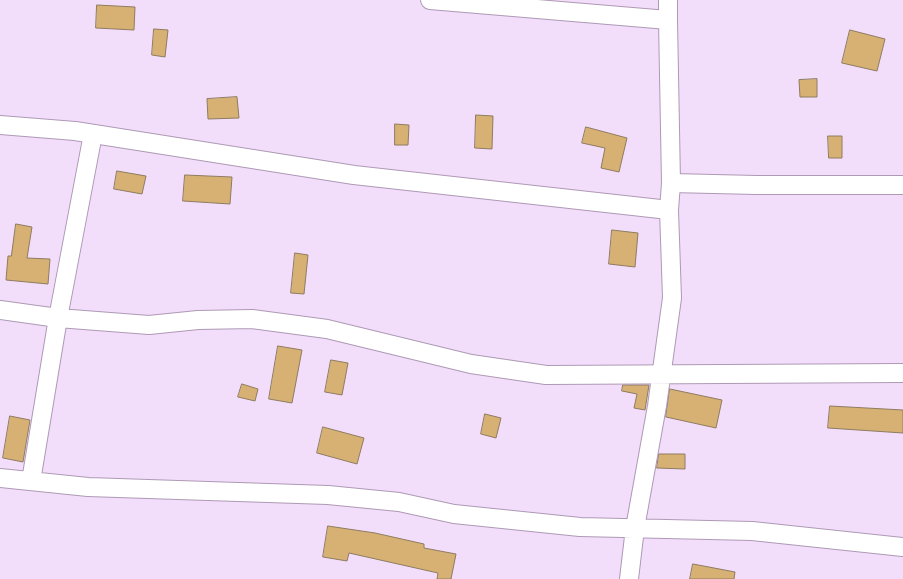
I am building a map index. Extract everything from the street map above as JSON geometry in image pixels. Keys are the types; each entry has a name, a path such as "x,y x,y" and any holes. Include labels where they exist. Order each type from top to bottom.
{"street":[{"path":"430,0 668,20"},
{"path":"629,579 635,528 662,373 672,298 669,210 671,183 668,0"},
{"path":"0,125 93,134 354,175 669,210"},
{"path":"31,481 58,318 93,134"},
{"path":"671,183 756,185 903,184"},
{"path":"0,310 58,318 149,325 198,320 252,320 326,329 471,364 546,374 903,374"},
{"path":"0,478 88,487 328,495 399,502 454,514 570,526 752,531 903,547"}],"building":[{"path":"97,5 135,7 134,30 96,28"},
{"path":"154,29 168,30 165,57 152,55"},
{"path":"850,30 885,39 877,71 842,63"},
{"path":"817,79 817,97 800,97 799,80"},
{"path":"237,97 239,118 208,119 207,99"},
{"path":"476,115 493,116 492,149 475,148"},
{"path":"395,124 409,125 408,145 395,145"},
{"path":"586,127 627,138 619,172 601,168 605,148 582,143"},
{"path":"828,136 842,136 842,158 829,158"},
{"path":"117,171 146,176 142,194 114,189"},
{"path":"185,175 232,177 230,204 183,201"},
{"path":"16,224 32,227 27,258 50,259 48,284 6,280 8,256 11,256"},
{"path":"612,230 638,233 635,267 609,264"},
{"path":"295,253 308,255 304,294 291,293"},
{"path":"278,346 302,350 292,403 269,399"},
{"path":"331,360 348,363 342,395 325,392"},
{"path":"242,384 258,389 255,401 238,397"},
{"path":"623,385 649,385 645,410 634,408 637,394 622,391"},
{"path":"670,389 722,400 716,428 666,417"},
{"path":"830,406 903,410 903,433 828,428"},
{"path":"485,414 501,418 496,438 481,434"},
{"path":"10,416 30,420 23,462 3,458"},
{"path":"323,427 364,438 357,464 317,453"},
{"path":"659,454 685,454 685,469 657,468"},
{"path":"328,526 375,533 424,544 424,548 456,554 451,579 437,579 438,573 349,553 347,561 323,557"},
{"path":"693,564 735,572 734,579 690,579"}]}
